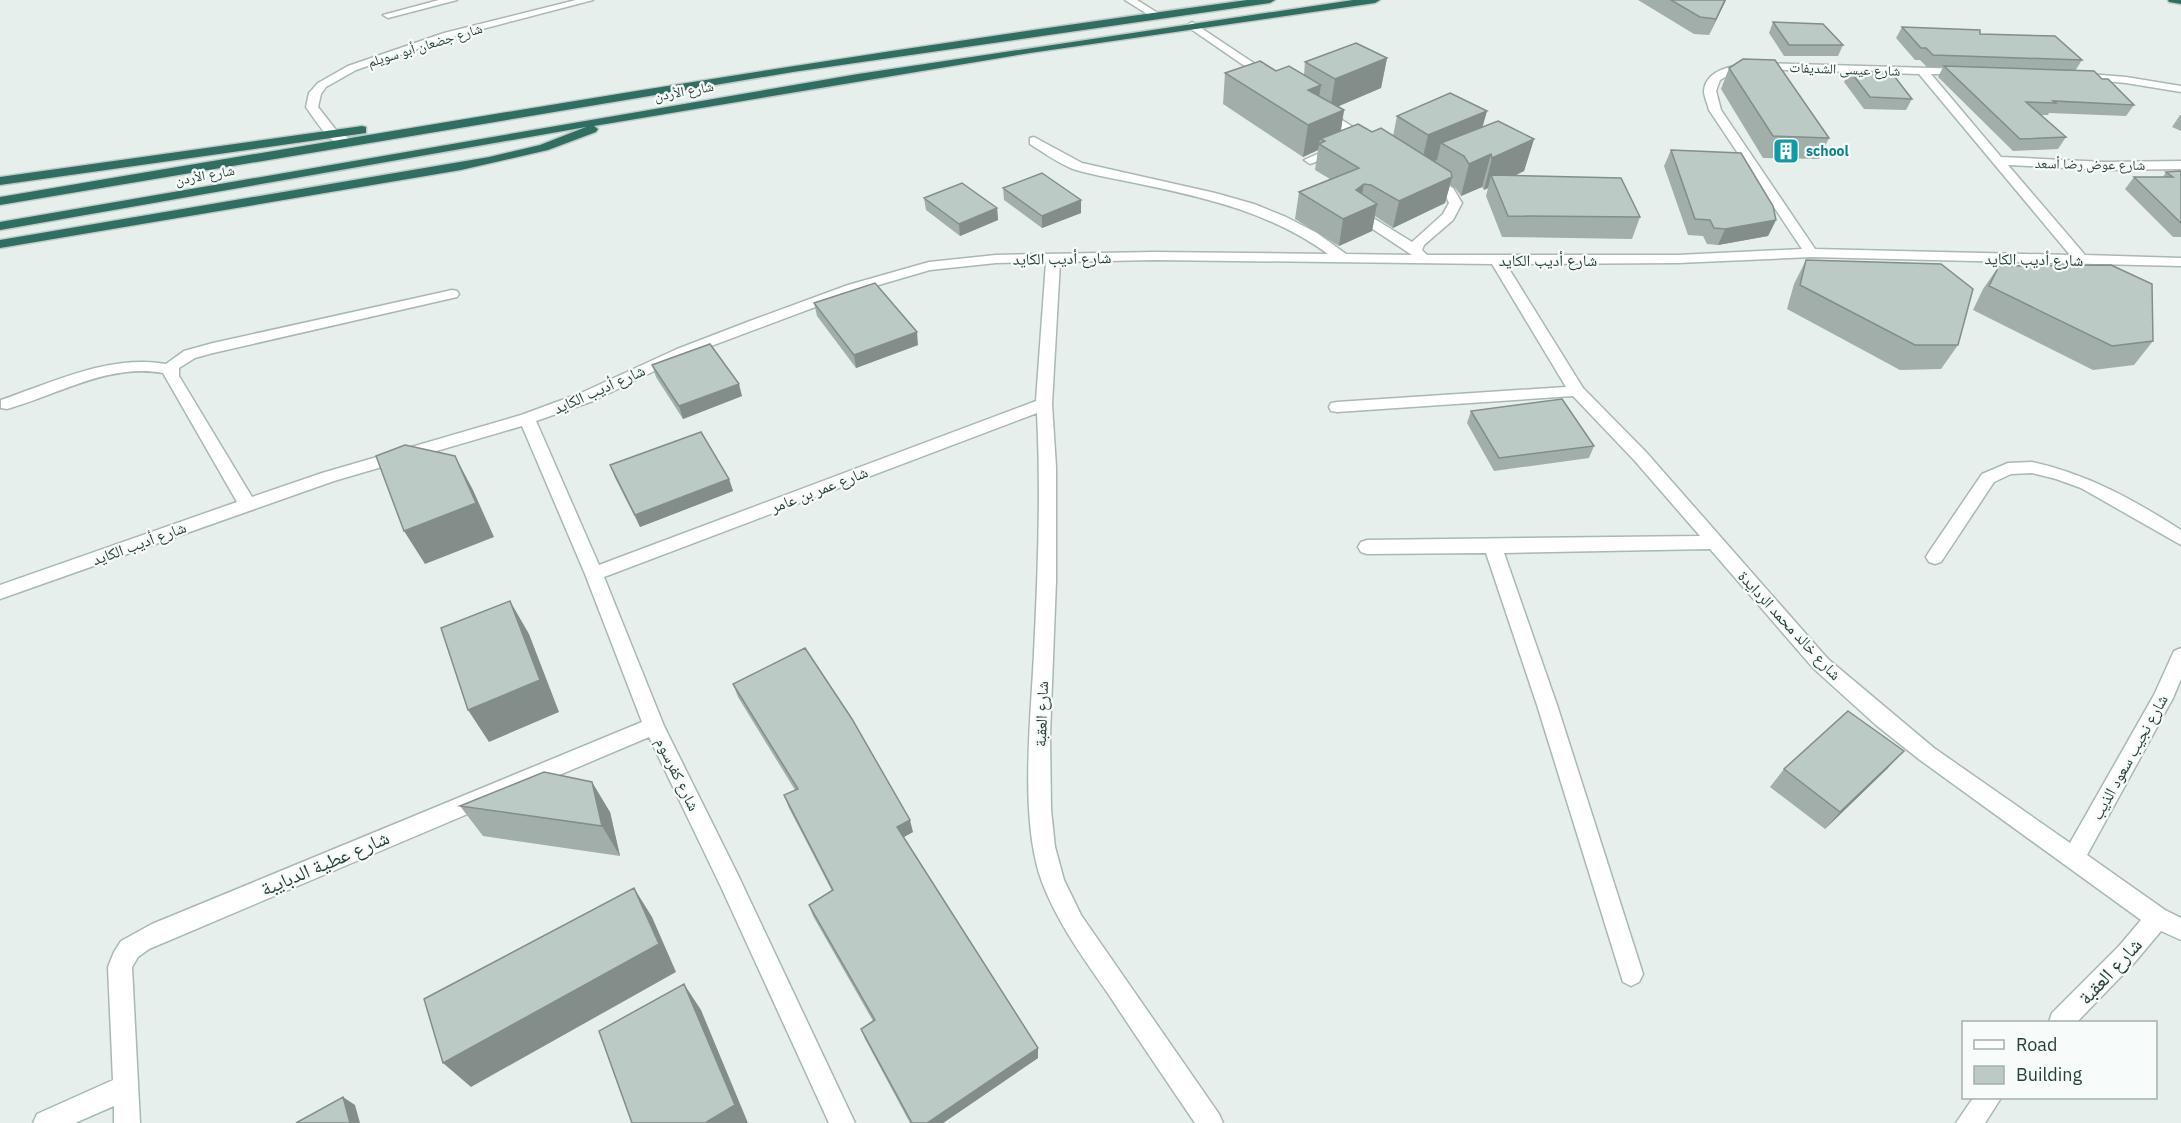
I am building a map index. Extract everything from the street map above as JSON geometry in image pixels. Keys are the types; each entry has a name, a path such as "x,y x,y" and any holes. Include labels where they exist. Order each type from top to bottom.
{"highway":[{"name":"شارع الأردن","path":"0,201 718,80 1270,0"},
{"name":"شارع الأردن","path":"0,226 607,119 1191,25 1375,0"},
{"path":"2173,0 2181,1"},
{"path":"0,181 332,133 551,109"},
{"path":"0,244 466,164 567,140 607,119"}],"street":[{"path":"388,15 452,0"},
{"name":"شارع جضعان أبو سويلم","path":"332,133 312,107 311,101 322,85 335,76 379,57 448,35 588,0"},
{"path":"1130,0 1156,15"},
{"path":"1191,25 1278,84"},
{"name":"شارع عيسى الشديفات","path":"1810,253 1715,110 1710,92 1714,80 1730,71 1757,66 1981,73"},
{"path":"1922,71 2081,260"},
{"path":"2060,76 2126,80 2181,89"},
{"path":"1306,103 1381,148"},
{"path":"332,133 347,143"},
{"path":"1310,160 1364,138"},
{"path":"1034,141 1078,166 1235,203 1266,213 1313,236 1341,257"},
{"name":"شارع عوض رضا أسعد","path":"1999,161 2104,166 2181,165"},
{"path":"1360,216 1418,254 1422,236 1445,220 1454,209 1456,202 1452,195 1420,173 1440,165"},
{"name":"شارع أديب الكايد","path":"0,592 328,477 527,419 587,397 629,376 713,340 853,288 928,266 961,262 1053,258 1341,257 1418,254 1496,260 1678,259 1810,253 2181,262"},
{"name":"شارع العقبة","path":"1053,258 1044,405 1048,467 1040,735 1040,810 1044,847 1053,881 1072,924 1210,1123"},
{"name":"شارع خالد محمد الردايدة","path":"1496,260 1577,391 1640,456 1821,664 1883,719 1977,790 2157,918 2181,944"},
{"path":"170,369 179,360 213,348 452,294"},
{"path":"7,404 53,387 112,370 143,366 170,369"},
{"path":"170,369 171,376 247,504"},
{"path":"1337,407 1577,391"},
{"name":"شارع عمر بن عامر","path":"594,574 1044,405"},
{"name":"شارع كفرسوم","path":"527,419 594,574 654,726 729,880 842,1123"},
{"path":"1935,557 1988,478 1997,470 2018,466 2079,480 2119,500 2181,539"},
{"path":"1366,547 1715,543"},
{"path":"1493,546 1547,705 1630,974"},
{"name":"شارع نجيب سعود الذيب","path":"2074,857 2163,698 2181,656"},
{"name":"شارع عطية الدبايبة","path":"127,1123 120,967 122,957 141,941 654,726"},
{"name":"شارع خالد محمد الردايدة","path":"2157,918 2181,929"},
{"name":"شارع العقبة","path":"2063,1021 2127,954 2157,918"},
{"path":"46,1123 124,1088"},
{"path":"1969,1123 1987,1099"}],"building":[{"path":"1671,0 1725,0 1716,19 1700,17"},
{"path":"1773,22 1823,24 1843,45 1789,45"},
{"path":"1902,27 1980,30 1980,34 2055,36 2082,60 1933,55 1926,48 1921,48"},
{"path":"1356,43 1387,58 1335,79 1305,62"},
{"path":"1743,59 1775,60 1829,138 1773,136 1729,68"},
{"path":"1260,61 1276,71 1289,66 1321,85 1308,90 1344,110 1308,125 1225,73"},
{"path":"1944,66 2094,71 2102,79 2108,79 2134,105 2026,102 2066,137 2020,139"},
{"path":"1850,71 1891,72 1912,99 1870,97"},
{"path":"1450,93 1487,111 1428,135 1397,116"},
{"path":"1498,121 1534,139 1492,158 1491,154 1469,164 1464,156 1441,143"},
{"path":"1358,124 1372,132 1381,128 1451,172 1452,177 1399,201 1371,185 1364,184 1356,190 1377,204 1343,219 1299,192 1359,168 1319,144 1325,141 1320,139"},
{"path":"1671,150 1741,153 1773,206 1776,220 1725,229 1714,228 1710,220 1695,219"},
{"path":"2181,171 2181,223 2134,177 2173,177 2166,172"},
{"path":"1042,173 1081,200 1042,216 1003,188"},
{"path":"1491,175 1621,178 1640,217 1508,216"},
{"path":"962,183 997,208 959,224 924,198"},
{"path":"1806,260 1941,264 1973,289 1958,345 1915,345 1800,285"},
{"path":"2111,265 2152,284 2153,341 2112,346 1989,286 1999,266"},
{"path":"875,283 917,332 854,355 814,303"},
{"path":"710,344 739,384 679,406 652,365"},
{"path":"1562,399 1594,446 1499,458 1471,411"},
{"path":"701,432 729,479 635,515 610,465"},
{"path":"405,445 455,456 476,503 404,531 376,456"},
{"path":"510,601 540,680 468,710 441,628"},
{"path":"805,648 852,719 910,820 897,827 1038,1048 927,1123 912,1123 861,1029 875,1020 809,905 833,890 784,795 798,789 733,684"},
{"path":"1848,711 1904,751 1840,812 1784,769"},
{"path":"544,772 592,782 602,826 460,806"},
{"path":"634,888 659,944 443,1063 424,999"},
{"path":"684,984 735,1105 705,1123 632,1123 599,1031"},
{"path":"343,1097 350,1123 296,1123"}],"place":[{"name":"school","path":"1786,151"}]}
